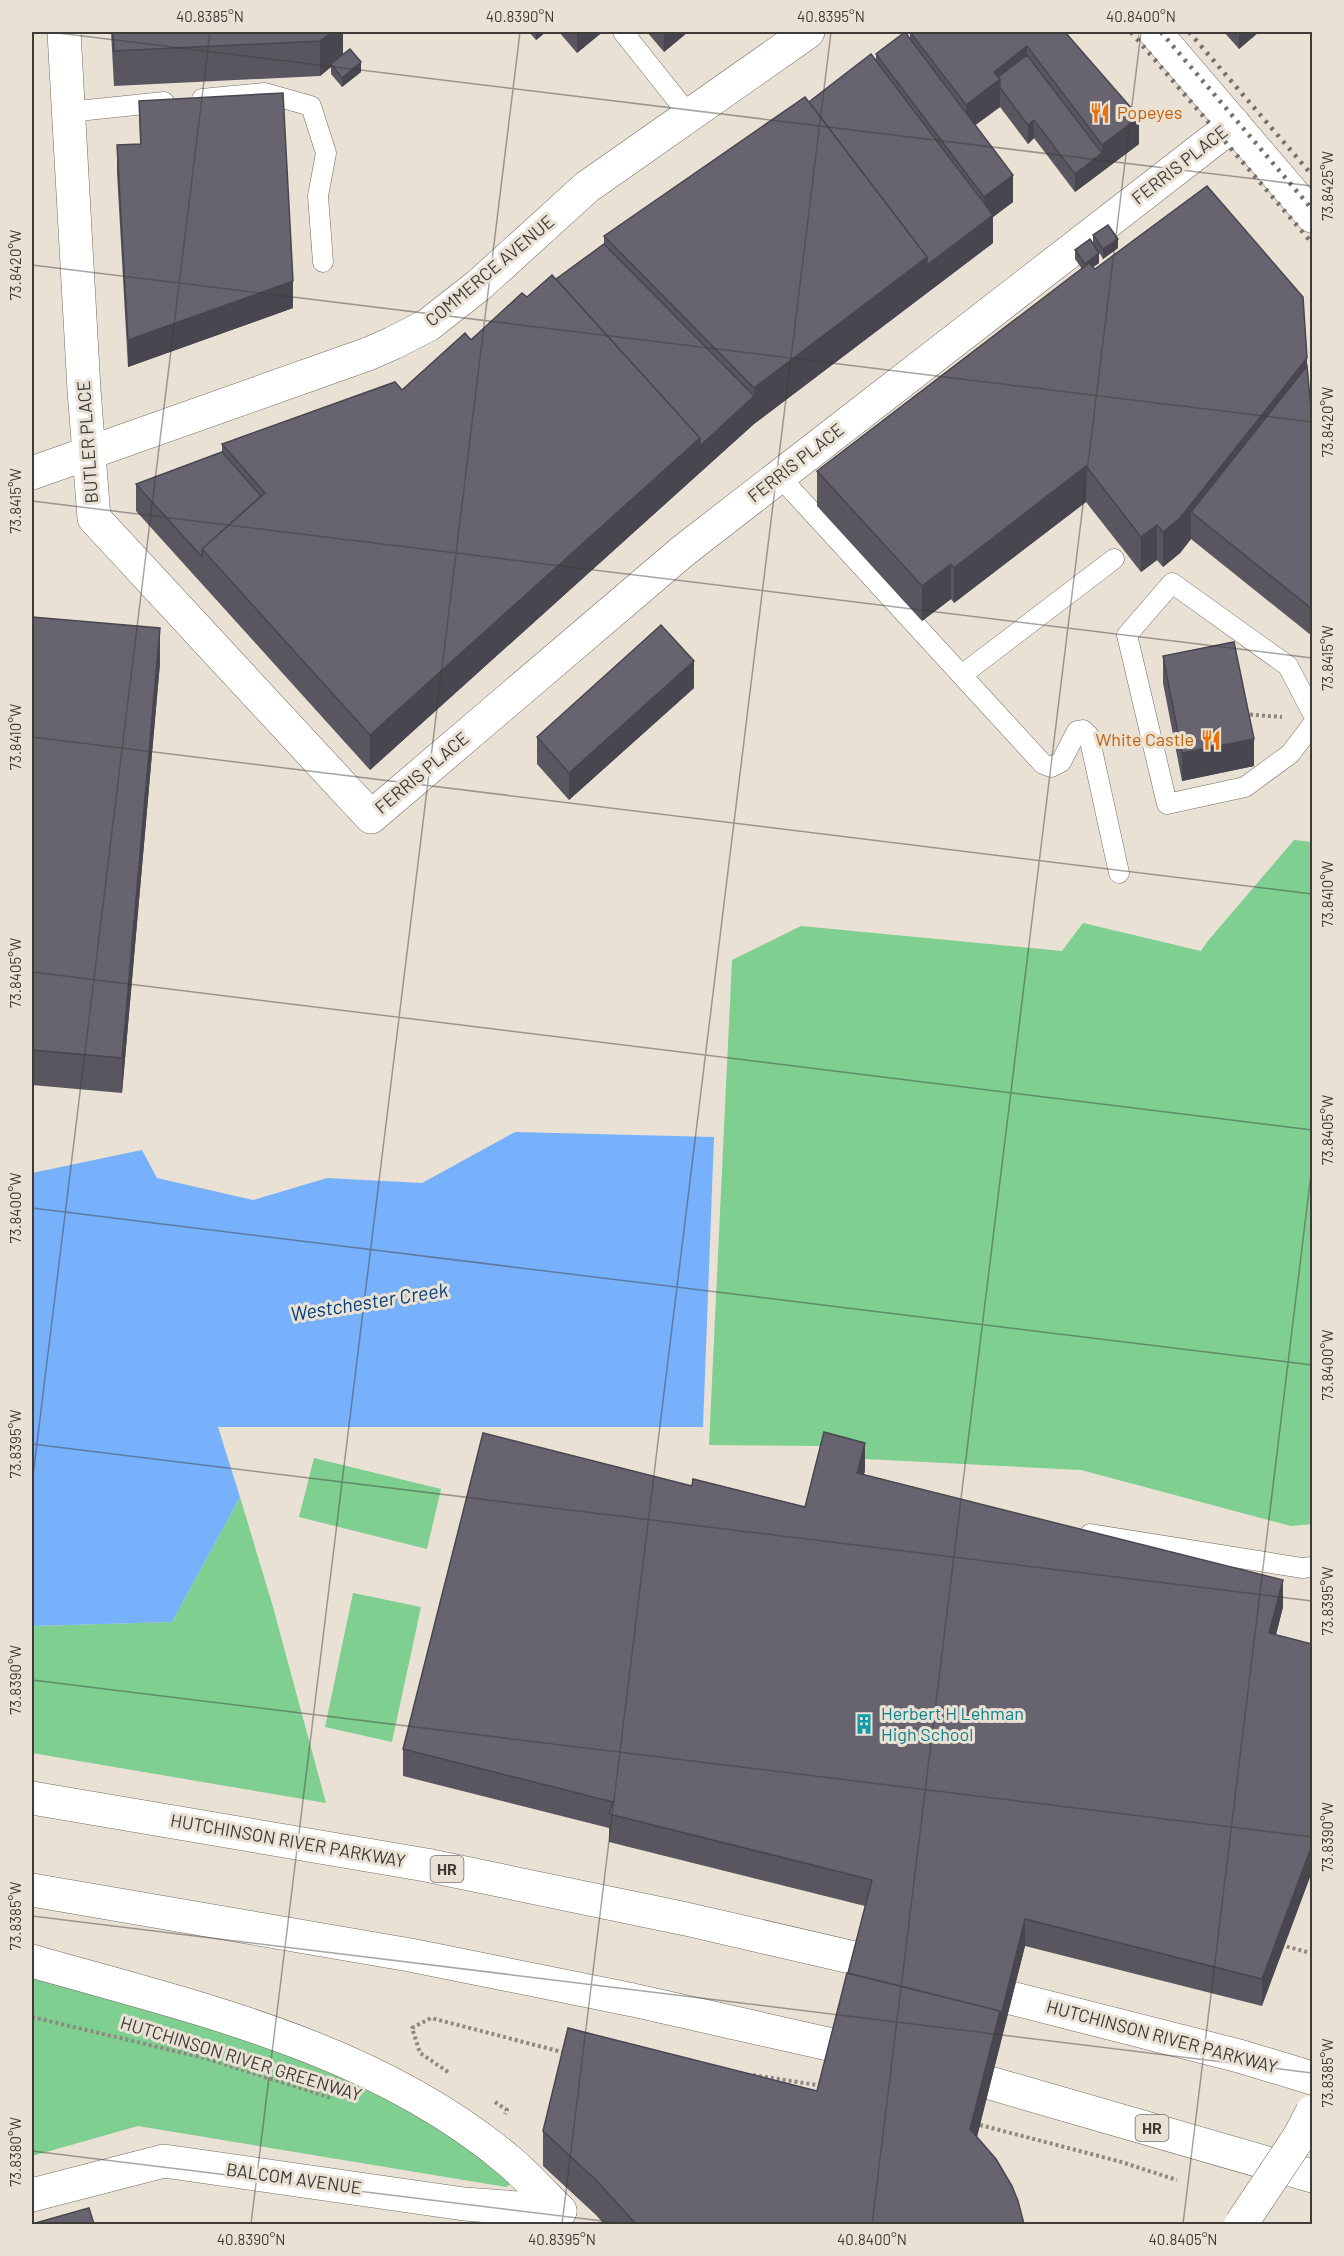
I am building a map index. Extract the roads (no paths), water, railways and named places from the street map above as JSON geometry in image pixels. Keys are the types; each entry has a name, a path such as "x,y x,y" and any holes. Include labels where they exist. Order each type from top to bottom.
{"main road":[{"name":"BUTLER PLACE","path":"64,32 88,453 94,518 371,816"},
{"name":"COMMERCE AVENUE","path":"32,473 368,354 418,331 479,285 587,187 808,32"},
{"path":"1155,32 1312,216"},
{"name":"FERRIS PLACE","path":"371,816 674,559 1234,124"},
{"path":"1284,183 1312,236"},
{"name":"HUTCHINSON RIVER PARKWAY","path":"32,1798 426,1865 707,1924 859,1959"},
{"path":"32,1890 410,1955 633,2000 837,2046"},
{"path":"32,1961 234,2020 302,2044 370,2073 416,2097 510,2161 557,2220"},
{"name":"HUTCHINSON RIVER PARKWAY","path":"1011,1998 1239,2056 1312,2078"},
{"name":"HR","path":"990,2083 1312,2176"},
{"path":"1241,2224 1299,2137 1312,2112"},
{"name":"BALCOM AVENUE","path":"32,2195 164,2161 468,2214 557,2220"}],"lane":[{"path":"623,32 689,115"},
{"path":"68,112 265,93 311,106 326,153 318,195 323,262"},
{"path":"779,476 963,674 1043,764 1051,767 1061,762 1077,731 1083,730 1089,736 1119,873"},
{"path":"963,674 1114,559"},
{"path":"1312,712 1288,666 1172,583 1127,635 1167,804 1245,788 1290,754 1312,724"},
{"path":"1077,1532 1302,1568 1312,1567"}],"water":[{"name":"Westchester Creek","path":"515,1132 714,1137 703,1427 218,1427 240,1497 172,1622 32,1626 32,1173 142,1150 157,1178 253,1200 327,1178 422,1183"}],"railway":[{"path":"1131,32 1312,243"},
{"path":"1161,32 1312,209"},
{"path":"1189,32 1312,175"}],"place":[{"name":"Popeyes","path":"1100,113"},
{"name":"White Castle","path":"1211,740"},
{"name":"Herbert H Lehman High School","path":"864,1724"}]}
